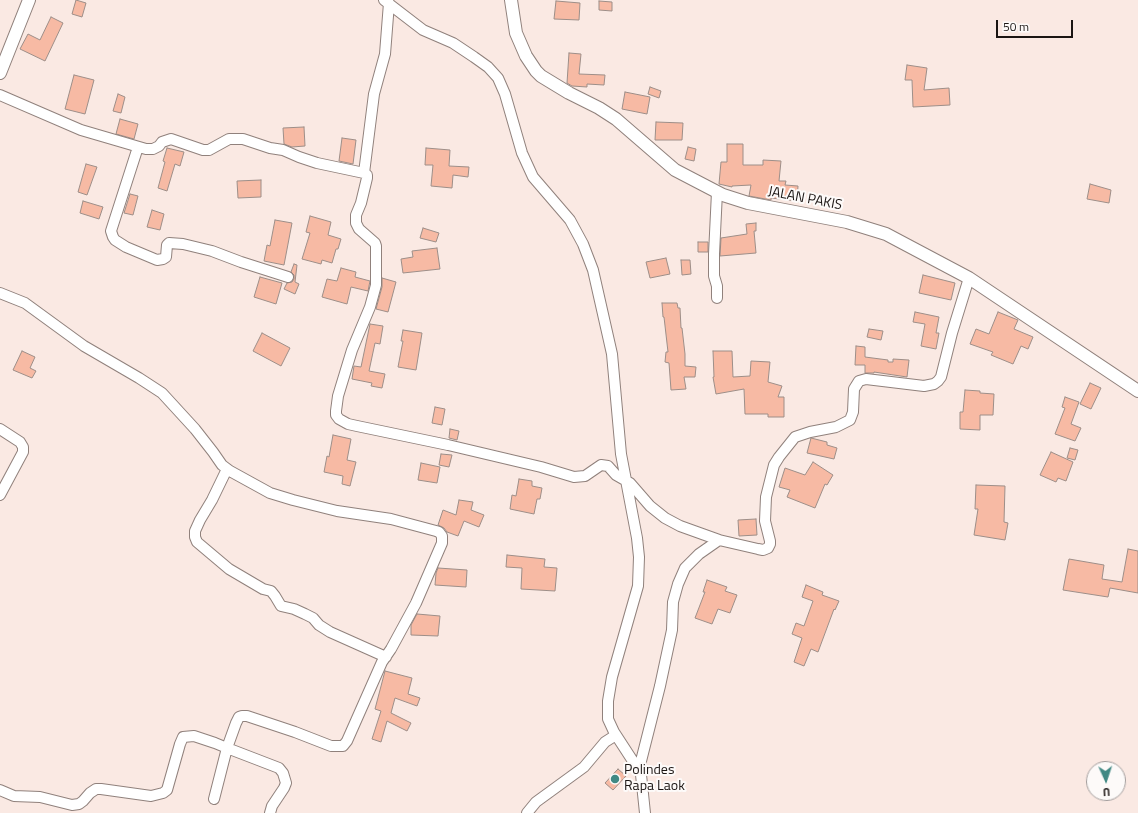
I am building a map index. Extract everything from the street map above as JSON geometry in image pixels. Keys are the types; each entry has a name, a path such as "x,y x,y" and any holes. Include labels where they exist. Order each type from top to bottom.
{"street":[{"path":"0,73 29,0"},
{"name":"JALAN PAKIS","path":"511,0 514,22 520,43 531,66 541,76 616,119 675,170 717,192 748,203 847,222 886,234 969,278 1138,391"},
{"path":"387,2 385,54 374,94 364,172 367,175 367,178 361,204 356,215 356,223 359,229 375,243 376,246 376,285 370,307 352,350 338,396 336,415 339,419 348,424 448,444 574,477 585,476 599,466 604,465 626,481 650,506 665,518 680,526 719,540 763,550 768,548 770,544 765,521 766,497 774,465 779,457 795,437 810,432 836,427 850,420 853,412 854,389 859,382 866,379 924,386 934,384 938,381 941,377 952,333 969,278"},
{"path":"387,2 423,30 453,43 474,57 488,67 498,78 505,94 522,153 533,177 570,220 583,244 593,270 612,354 621,454 637,538 639,557 638,586 612,677 608,701 608,719 616,735 640,772"},
{"path":"0,95 81,130 146,149 153,149 159,146 162,142 171,139 203,150 209,150 229,140 243,139 270,148 283,150 317,163 364,172"},
{"path":"138,147 111,231 115,240 126,247 157,260 163,260 166,257 167,245 184,244 212,251 288,277"},
{"path":"717,192 714,254 714,276 717,298"},
{"path":"0,293 25,303 84,346 162,393 195,429 222,465 270,493 337,510 422,526 440,534 442,544 416,604 377,672 347,741 343,746 331,746 247,716 239,717 227,748 214,799"},
{"path":"0,429 20,442 23,447 21,455 0,495"},
{"path":"227,469 195,530 197,542 229,569 271,591 276,596 281,606 294,609 305,614 313,618 319,625 330,632 386,657"},
{"path":"645,813 640,772 641,760 672,630 674,602 678,584 685,568 699,554 719,540"},
{"path":"527,813 536,802 584,767 605,742 616,735"},
{"path":"0,790 14,796 40,797 80,808 83,801 93,790 96,789 151,796 163,793 167,790 183,737 194,736 278,768 283,773 286,783 272,806 270,813"}],"building":[{"path":"76,0 86,3 82,17 72,14"},
{"path":"556,1 580,3 579,20 554,19"},
{"path":"599,1 612,2 612,11 599,10"},
{"path":"51,17 63,23 45,61 20,49 28,34 40,40"},
{"path":"569,53 581,54 579,74 605,75 604,85 587,84 587,87 572,86 567,83"},
{"path":"907,65 927,68 924,90 949,88 950,105 913,107 912,80 905,80"},
{"path":"74,75 94,80 85,114 65,109"},
{"path":"650,87 661,91 659,98 648,94"},
{"path":"625,92 650,97 647,114 622,109"},
{"path":"118,94 125,97 121,113 113,111"},
{"path":"120,119 138,124 134,139 116,134"},
{"path":"656,122 683,123 682,140 655,140"},
{"path":"304,127 305,146 292,147 284,144 283,128"},
{"path":"342,138 356,140 353,164 339,161"},
{"path":"727,144 743,144 743,165 763,165 763,160 781,161 779,181 786,181 785,185 798,186 797,201 771,198 771,200 749,196 751,185 732,187 719,184 721,162 727,162"},
{"path":"688,147 696,149 694,161 685,159"},
{"path":"167,148 184,152 180,166 175,164 167,191 158,188"},
{"path":"426,148 450,150 449,166 469,167 468,177 453,175 452,188 431,186 433,165 425,165"},
{"path":"86,164 97,167 87,195 78,192"},
{"path":"261,180 261,197 238,198 237,181"},
{"path":"1090,184 1111,190 1109,203 1087,199"},
{"path":"130,194 138,196 133,215 124,213"},
{"path":"83,201 103,207 99,219 80,213"},
{"path":"152,210 164,214 160,230 147,227"},
{"path":"310,216 331,222 328,235 341,239 332,263 322,260 321,264 302,259 310,233 306,232"},
{"path":"275,220 292,223 284,265 264,261 267,245 270,246"},
{"path":"756,223 756,231 754,231 756,253 720,256 721,238 747,234 746,224"},
{"path":"423,228 439,233 436,242 420,238"},
{"path":"698,242 708,242 708,252 698,252"},
{"path":"437,248 440,269 403,273 401,259 413,257 412,251"},
{"path":"666,258 670,274 650,278 646,262"},
{"path":"681,260 690,260 691,274 682,275"},
{"path":"294,264 297,265 295,282 299,284 295,294 284,289 287,283 292,282 294,279 294,275 291,272"},
{"path":"341,268 356,272 355,277 370,281 368,291 351,287 347,304 322,297 327,279 337,281"},
{"path":"923,275 955,283 951,300 919,293"},
{"path":"260,277 282,283 276,304 254,297"},
{"path":"382,278 396,282 388,312 376,309 382,287"},
{"path":"662,303 677,303 678,308 680,308 685,366 696,367 695,377 684,377 686,389 671,390 669,363 665,362 666,352 668,352"},
{"path":"915,312 939,317 936,333 939,333 936,349 921,346 925,324 913,322"},
{"path":"998,312 1018,320 1014,329 1033,337 1028,349 1021,346 1013,364 991,355 993,352 970,344 976,329 989,334"},
{"path":"370,324 383,326 380,344 375,343 369,371 385,374 382,388 371,386 372,383 352,379 354,366 361,367"},
{"path":"869,329 883,331 881,340 867,337"},
{"path":"403,330 422,333 416,370 398,367 403,341 401,341"},
{"path":"262,333 290,348 281,366 253,351"},
{"path":"856,346 865,347 865,357 888,360 888,362 893,362 893,359 909,360 907,377 874,372 865,373 865,365 855,365"},
{"path":"22,351 35,357 30,368 36,371 32,378 13,370"},
{"path":"713,351 732,351 733,377 750,376 751,361 770,362 768,382 782,386 778,397 784,397 784,417 768,417 768,414 745,414 744,389 716,394 713,377"},
{"path":"1090,383 1101,388 1091,409 1080,404"},
{"path":"965,390 994,394 993,415 980,415 980,430 960,429 960,412 963,412"},
{"path":"1065,397 1079,402 1071,424 1081,428 1075,441 1055,434 1065,408 1062,407"},
{"path":"435,407 445,409 442,425 432,423"},
{"path":"450,429 459,431 457,440 449,438"},
{"path":"333,435 351,439 347,460 356,462 350,486 342,484 343,476 324,472 327,456 329,457"},
{"path":"811,438 827,442 827,445 837,448 834,459 807,453"},
{"path":"1070,448 1078,450 1075,460 1067,458"},
{"path":"1051,452 1073,462 1066,481 1058,478 1056,482 1040,475"},
{"path":"441,454 452,455 449,467 439,465"},
{"path":"813,462 833,475 827,485 825,484 815,508 787,497 790,490 779,487 785,468 805,475"},
{"path":"421,463 440,467 437,483 418,480"},
{"path":"519,479 532,481 532,486 542,488 540,499 537,499 534,514 510,509 512,495 516,496"},
{"path":"976,485 1005,486 1004,522 1008,523 1005,540 974,535 978,509 975,509"},
{"path":"459,500 473,502 471,510 484,515 479,527 464,521 458,536 447,532 444,528 438,525 443,510 456,515"},
{"path":"756,519 757,535 739,536 738,520"},
{"path":"1128,549 1138,551 1138,593 1110,588 1108,597 1063,590 1069,559 1104,565 1102,579 1122,582"},
{"path":"507,555 545,559 544,567 557,568 555,591 521,589 522,568 506,567"},
{"path":"438,568 467,570 466,587 435,585"},
{"path":"707,580 727,587 725,591 737,595 730,613 718,609 712,624 695,618 705,592 703,592"},
{"path":"806,585 823,592 822,595 839,601 835,610 834,609 818,652 811,649 804,666 794,662 802,638 792,634 796,623 804,626 813,601 802,597"},
{"path":"417,614 440,616 438,636 411,635 411,625"},
{"path":"385,671 412,678 408,694 420,698 417,706 395,698 391,713 411,723 407,731 387,721 381,742 372,739 381,711 375,709"},
{"name":"Polindes Rapa Laok","path":"618,769 626,776 613,790 605,783"}],"place":[{"name":"Polindes Rapa Laok","path":"615,779"}]}
